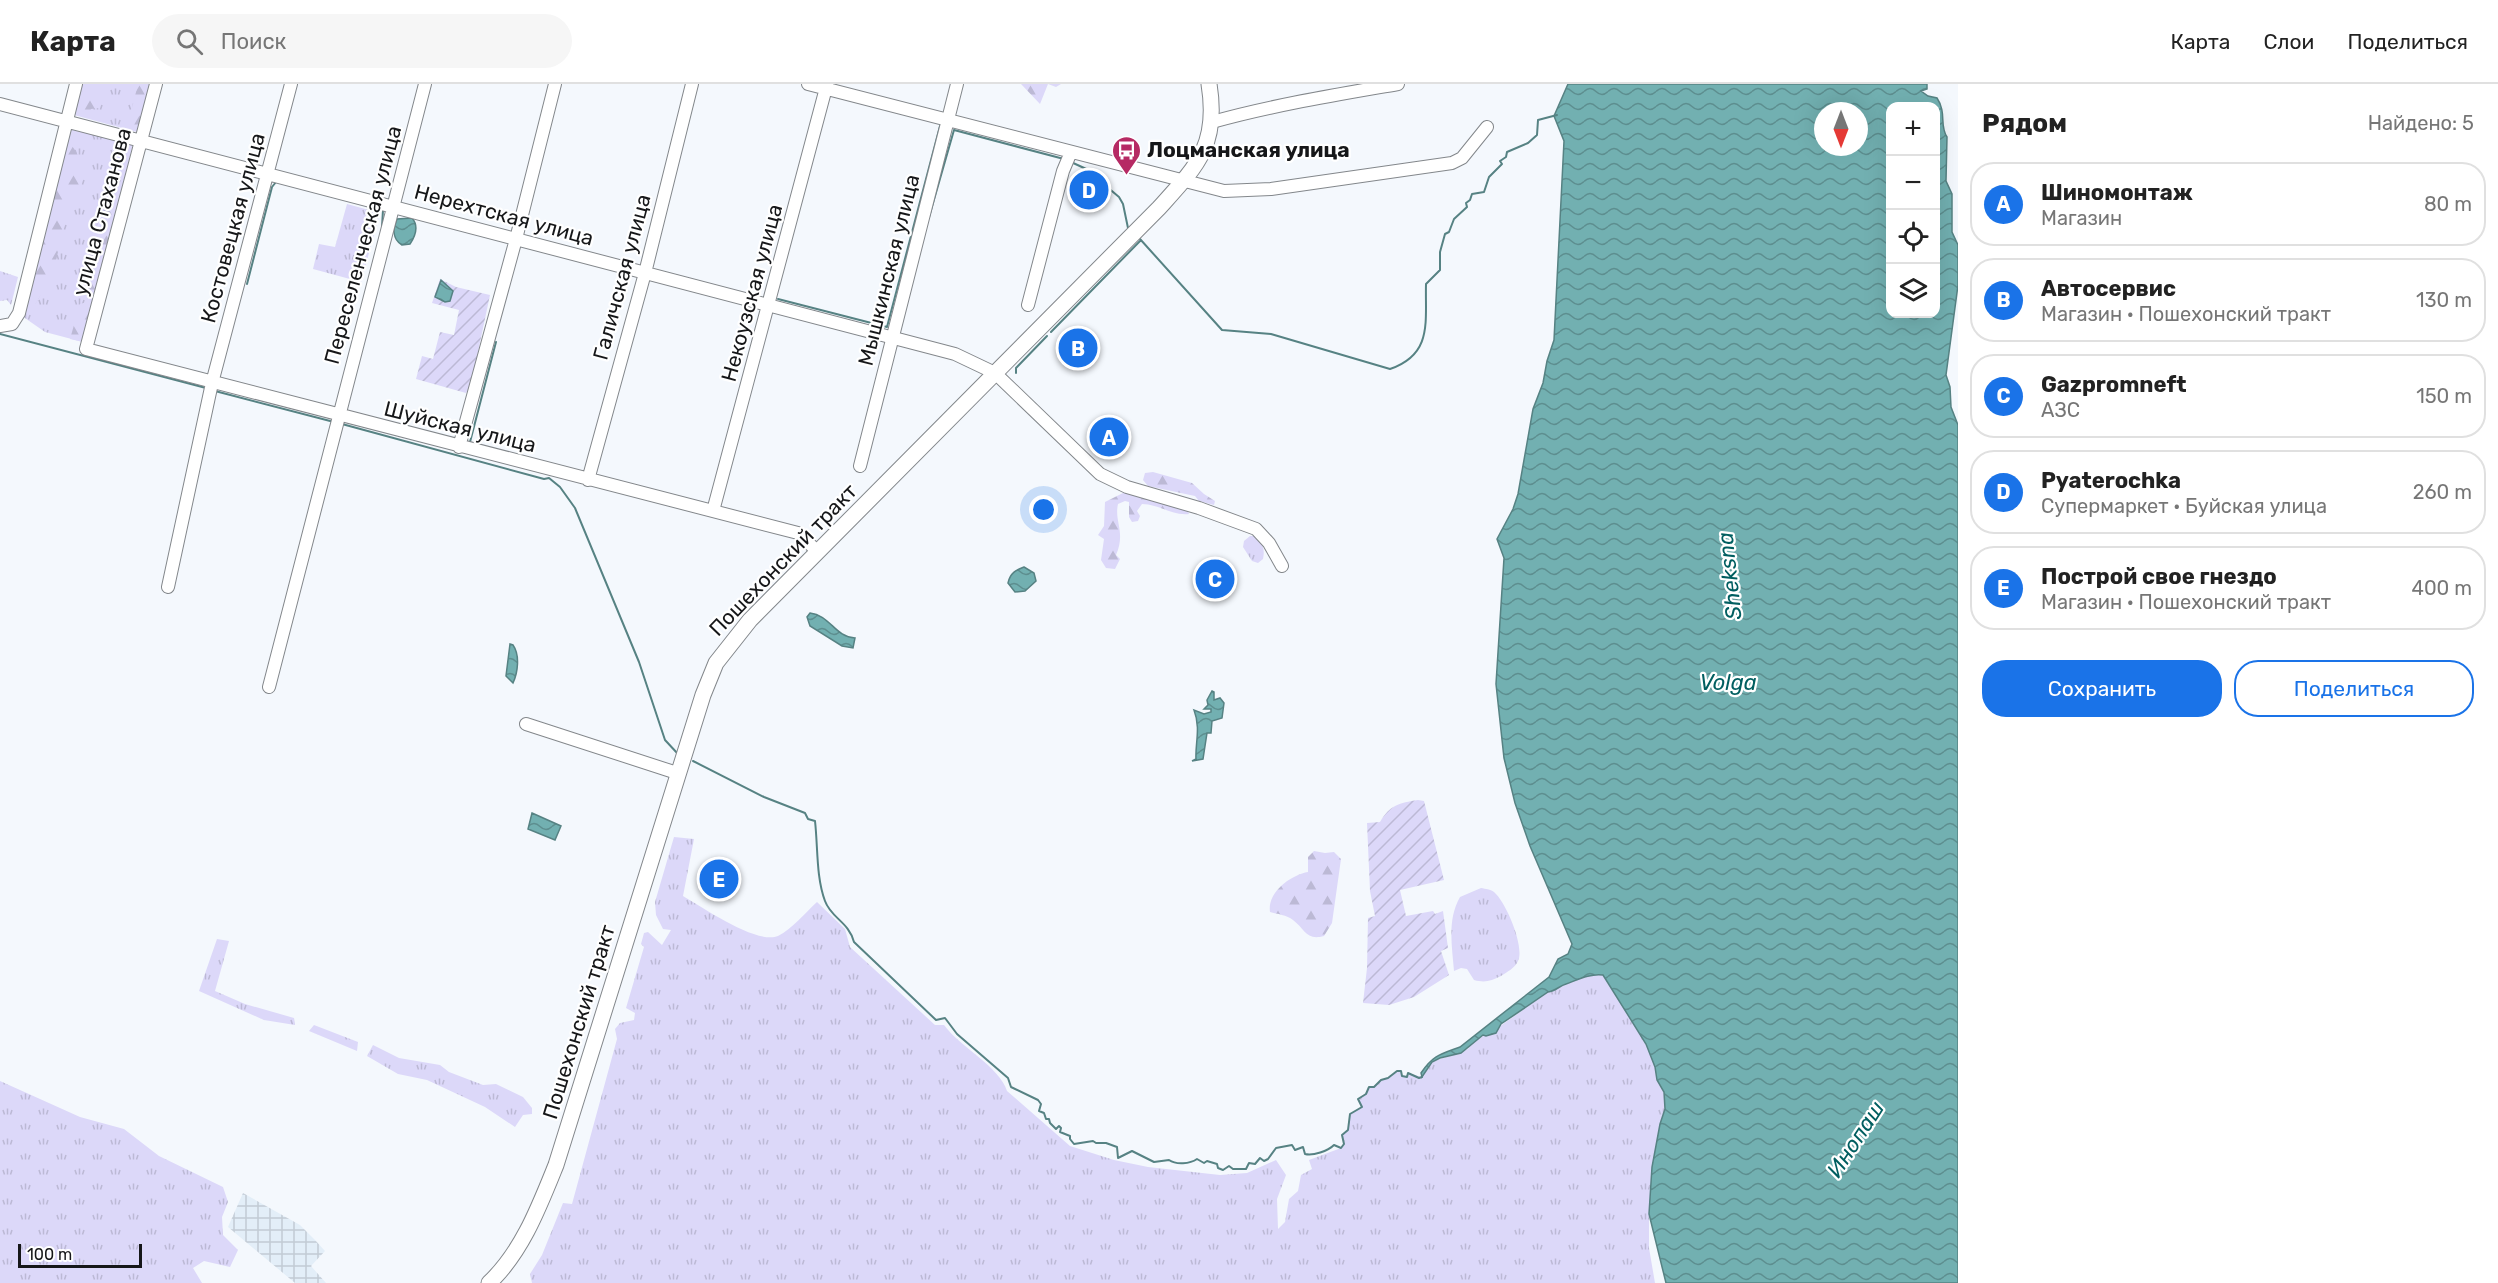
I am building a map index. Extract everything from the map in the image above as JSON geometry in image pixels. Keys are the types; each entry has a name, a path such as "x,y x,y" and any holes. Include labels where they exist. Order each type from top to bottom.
{"main road":[{"path":"1209,84 1212,122"},
{"name":"Пошехонский тракт","path":"489,1283 500,1271 534,1218 556,1165 677,773 710,676 723,652 750,620 1185,180 1205,149 1212,122"}],"street":[{"path":"6,325 19,313 76,84"},
{"name":"улица Стаханова","path":"86,350 156,84"},
{"name":"Костовецкая улица","path":"168,586 211,387 291,84"},
{"name":"Переселенческая улица","path":"268,687 425,84"},
{"path":"459,447 516,239 555,84"},
{"name":"Галичская улица","path":"588,480 645,273 692,84"},
{"path":"808,84 827,86 1216,190 1259,190 1452,163 1462,158 1487,127"},
{"name":"Мышкинская улица","path":"860,466 957,84"},
{"path":"1212,122 1261,108 1398,84"},
{"name":"Некоузская улица","path":"713,512 827,86"},
{"name":"Нерехтская улица","path":"0,104 955,354 995,374 1100,474 1126,488 1198,508 1256,529 1269,543 1282,566"},
{"path":"1028,305 1063,171 1071,152"},
{"name":"Шуйская улица","path":"86,350 211,387 338,420 459,447 798,533 818,552"},
{"path":"526,724 677,773"}],"shaded area":[{"path":"243,1193 300,1225 315,1240 325,1251 311,1266 326,1283 295,1283 228,1227"}],"green space":[{"path":"82,84 149,84 137,132 74,115"},
{"path":"84,84 100,84 96,99 100,103 99,108 91,109 88,117 77,114"},
{"path":"138,84 149,84 138,129 128,124"},
{"path":"1021,84 1048,84 1040,104"},
{"path":"72,129 133,144 83,342 45,332 22,316"},
{"path":"72,146 80,164 81,200 69,203 53,274 34,306 25,305 65,149"},
{"path":"107,204 118,206 95,295 85,292 82,283 102,207"},
{"path":"347,204 380,213 361,282 313,269 319,244 335,247"},
{"path":"0,271 18,277 11,305 7,300 0,301"},
{"path":"440,279 456,287 490,295 471,385 466,393 416,379 422,356 433,359 440,332 454,335 459,310 432,303"},
{"path":"90,301 93,304 83,342 70,339 80,304"},
{"path":"1153,472 1192,483 1215,501 1214,505 1199,501 1195,496 1148,486 1143,480 1145,473"},
{"path":"1125,492 1187,509 1189,514 1142,504 1137,511 1140,516 1138,521 1132,522 1129,517 1129,502 1118,504 1120,540 1116,555 1120,559 1115,569 1106,568 1101,560 1104,539 1098,535 1104,526 1105,502"},
{"path":"1250,536 1256,536 1263,547 1263,559 1258,563 1252,561 1243,547 1244,541"},
{"path":"1418,800 1424,801 1444,880 1400,890 1406,916 1433,911 1435,914 1443,911 1448,948 1441,951 1449,975 1414,997 1389,1005 1363,1003 1367,968 1368,918 1375,916 1370,891 1367,823 1380,822 1387,812 1396,806"},
{"path":"674,837 694,839 683,896 730,924 757,935 769,937 778,936 788,929 817,902 845,929 850,947 935,1025 944,1025 988,1065 1003,1082 1007,1091 1070,1146 1114,1160 1148,1167 1220,1175 1247,1173 1276,1160 1286,1175 1277,1199 1278,1229 1285,1222 1289,1199 1298,1191 1301,1175 1312,1169 1309,1160 1341,1148 1344,1144 1342,1135 1348,1130 1350,1114 1362,1107 1358,1099 1366,1094 1369,1087 1374,1087 1397,1071 1401,1071 1402,1076 1407,1077 1408,1073 1422,1077 1432,1062 1468,1049 1472,1042 1496,1029 1548,992 1584,977 1603,975 1646,1044 1655,1067 1657,1080 1664,1092 1665,1109 1652,1167 1649,1214 1649,1248 1655,1283 532,1283 530,1274 542,1255 563,1203 572,1204 617,1039 615,1029 620,1023 634,1020 635,1013 626,1008 644,947 641,944 644,933 648,932 662,945 671,930 663,929 656,915 655,902"},
{"path":"1314,851 1334,852 1341,859 1332,923 1324,936 1318,937 1309,936 1291,918 1270,912 1272,898 1276,891 1294,877 1308,872 1308,857"},
{"path":"1481,888 1494,892 1499,897 1513,925 1519,946 1518,961 1511,970 1497,978 1485,981 1474,980 1467,969 1461,968 1454,971 1452,943 1453,915 1460,897"},
{"path":"217,939 229,941 215,991 245,1004 294,1018 295,1025 264,1020 199,991"},
{"path":"314,1025 358,1042 357,1051 309,1031"},
{"path":"373,1045 399,1058 440,1065 449,1072 483,1085 496,1084 523,1097 532,1108 532,1114 523,1115 515,1127 485,1107 427,1080 398,1074 367,1056"},
{"path":"0,1081 80,1117 124,1129 159,1156 223,1187 228,1202 222,1217 223,1235 238,1250 230,1267 204,1261 193,1268 202,1283 0,1283"}],"water":[{"name":"Volga","path":"1568,84 1927,84 1927,89 1921,91 1937,98 1939,102 1886,102 1886,318 1940,318 1940,103 1943,128 1947,137 1946,181 1952,194 1952,232 1958,245 1958,285 1946,375 1950,387 1951,407 1958,425 1958,1283 1666,1283 1649,1214 1652,1167 1665,1109 1664,1092 1657,1080 1655,1067 1646,1044 1603,975 1584,977 1548,992 1501,1024 1496,1033 1483,1035 1461,1053 1432,1062 1422,1077 1421,1073 1425,1067 1434,1059 1460,1047 1549,977 1558,959 1568,954 1572,944 1530,846 1515,803 1504,758 1496,684 1504,558 1497,539 1513,509 1518,494 1533,409 1543,383 1554,340 1564,141 1554,116"},
{"path":"412,218 416,227 415,234 410,244 402,245 395,237 397,219"},
{"path":"441,280 453,291 450,301 445,302 435,297"},
{"path":"1024,567 1034,573 1036,581 1025,591 1015,592 1008,583 1010,577 1018,569"},
{"path":"810,613 823,618 842,634 855,638 853,648 842,646 810,626 807,617"},
{"path":"510,644 515,649 517,659 513,683 506,676"},
{"path":"1212,691 1214,700 1220,698 1224,703 1222,718 1212,721 1211,733 1207,733 1203,759 1192,761 1196,759 1197,736 1194,710 1204,714 1211,712 1211,709 1204,709 1208,705 1207,700"},
{"path":"532,813 561,826 555,840 528,829"}],"waterway":[{"path":"1140,239 1222,330 1271,334 1390,369 1404,363 1420,346 1426,324 1426,284 1440,270 1440,252 1445,234 1449,232 1454,219 1467,207 1466,203 1472,194 1484,192 1489,177 1502,164 1500,161 1506,157 1507,152 1528,143 1537,135 1538,120 1557,115"},
{"path":"778,299 887,327 940,126"},
{"path":"929,217 954,130 1064,159"},
{"path":"1071,162 1095,173 1100,181 1119,197 1123,204 1128,228"},
{"path":"247,284 272,187 276,182"},
{"path":"382,227 383,210"},
{"path":"1051,332 1141,240"},
{"path":"0,334 206,388"},
{"path":"1016,373 1016,368 1047,336"},
{"path":"470,442 496,342"},
{"path":"215,391 334,422"},
{"path":"342,424 544,479 549,478 560,487 575,508 639,662 665,740 678,754"},
{"path":"693,761 764,797 805,813 808,819 815,821 822,892 831,912 852,935 854,942 936,1020 945,1018 957,1034 1008,1078 1011,1087 1038,1100 1041,1104 1039,1111 1044,1113 1046,1119 1049,1119 1056,1129 1059,1126 1060,1132 1070,1136 1074,1144 1093,1141 1106,1143 1117,1147 1118,1158 1132,1151 1154,1162 1169,1160 1183,1163 1197,1159 1204,1163 1207,1161 1217,1164 1218,1168 1223,1170 1229,1166 1233,1169 1246,1169 1249,1163 1255,1164 1260,1158 1264,1161 1268,1159 1276,1148 1292,1145 1295,1150 1303,1147 1305,1154 1320,1152 1334,1145 1341,1148 1344,1144 1342,1135 1348,1130 1350,1114 1362,1107 1358,1099 1366,1094 1369,1087 1374,1087 1397,1071 1401,1071 1402,1076 1407,1077 1408,1073 1422,1077"}],"place":[{"name":"Лоцманская улица","path":"1126,176"},
{"name":"Pyaterochka","path":"1089,190"},
{"name":"Автосервис","path":"1078,348"},
{"name":"Шиномонтаж","path":"1109,437"},
{"name":"Gazpromneft","path":"1215,579"},
{"name":"Построй свое гнездо","path":"719,879"}],"water label":[{"name":"Sheksna","path":"1729,576"},
{"name":"Инопаш","path":"1855,1139"}]}
